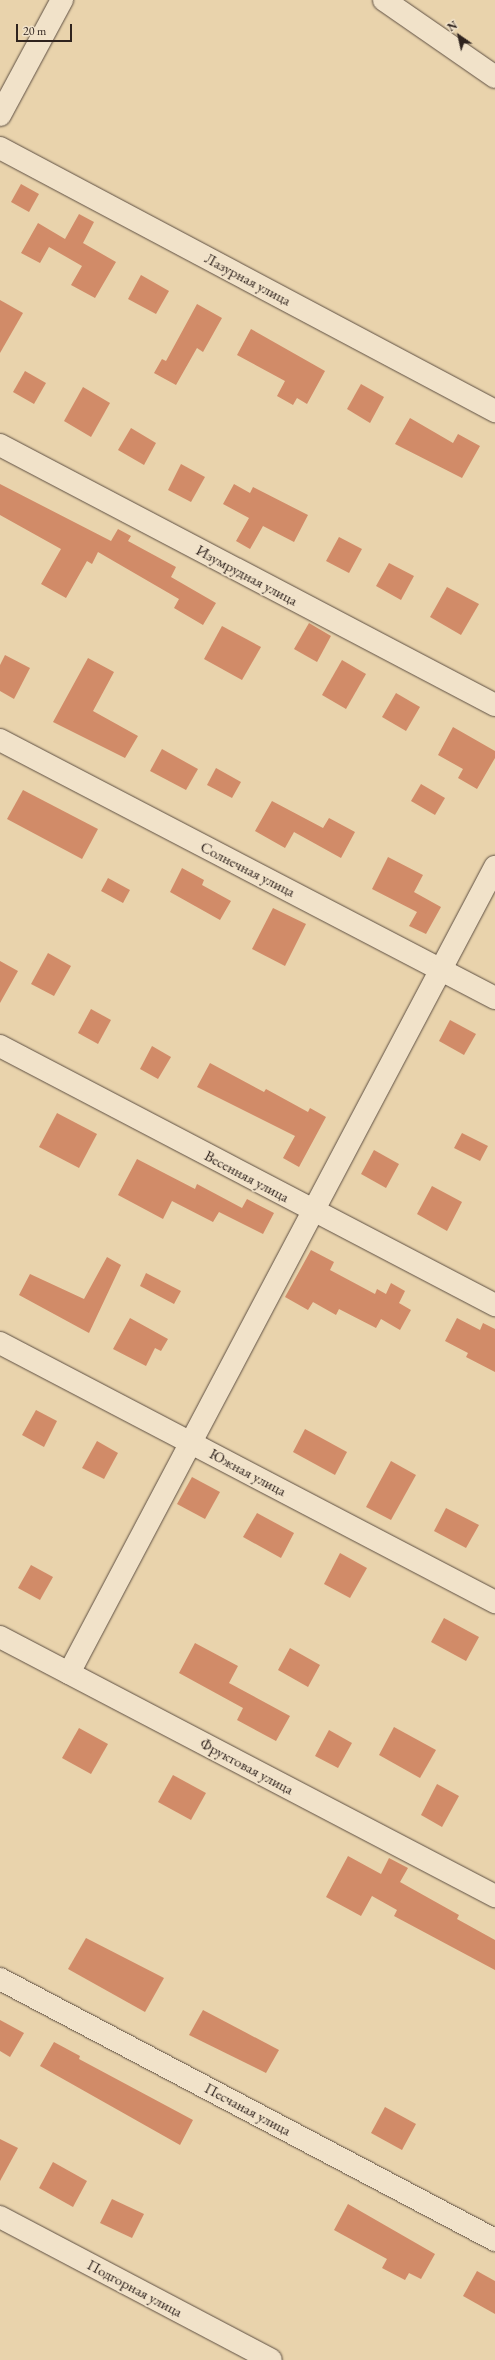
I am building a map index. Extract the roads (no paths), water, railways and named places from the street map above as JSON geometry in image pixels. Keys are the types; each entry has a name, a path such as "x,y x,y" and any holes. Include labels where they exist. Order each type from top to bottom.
{"street":[{"path":"0,115 62,0"},
{"path":"384,0 495,77"},
{"name":"Лазурная улица","path":"0,148 495,411"},
{"name":"Изумрудная улица","path":"0,445 495,705"},
{"name":"Солнечная улица","path":"0,740 495,998"},
{"path":"69,1673 315,1212 495,867"},
{"name":"Весенняя улица","path":"0,1046 495,1305"},
{"name":"Южная улица","path":"0,1343 192,1442 495,1602"},
{"name":"Фруктовая улица","path":"0,1637 495,1896"},
{"name":"Песчаная улица","path":"0,1979 495,2240"},
{"name":"Подгорная улица","path":"0,2217 271,2360"}]}
